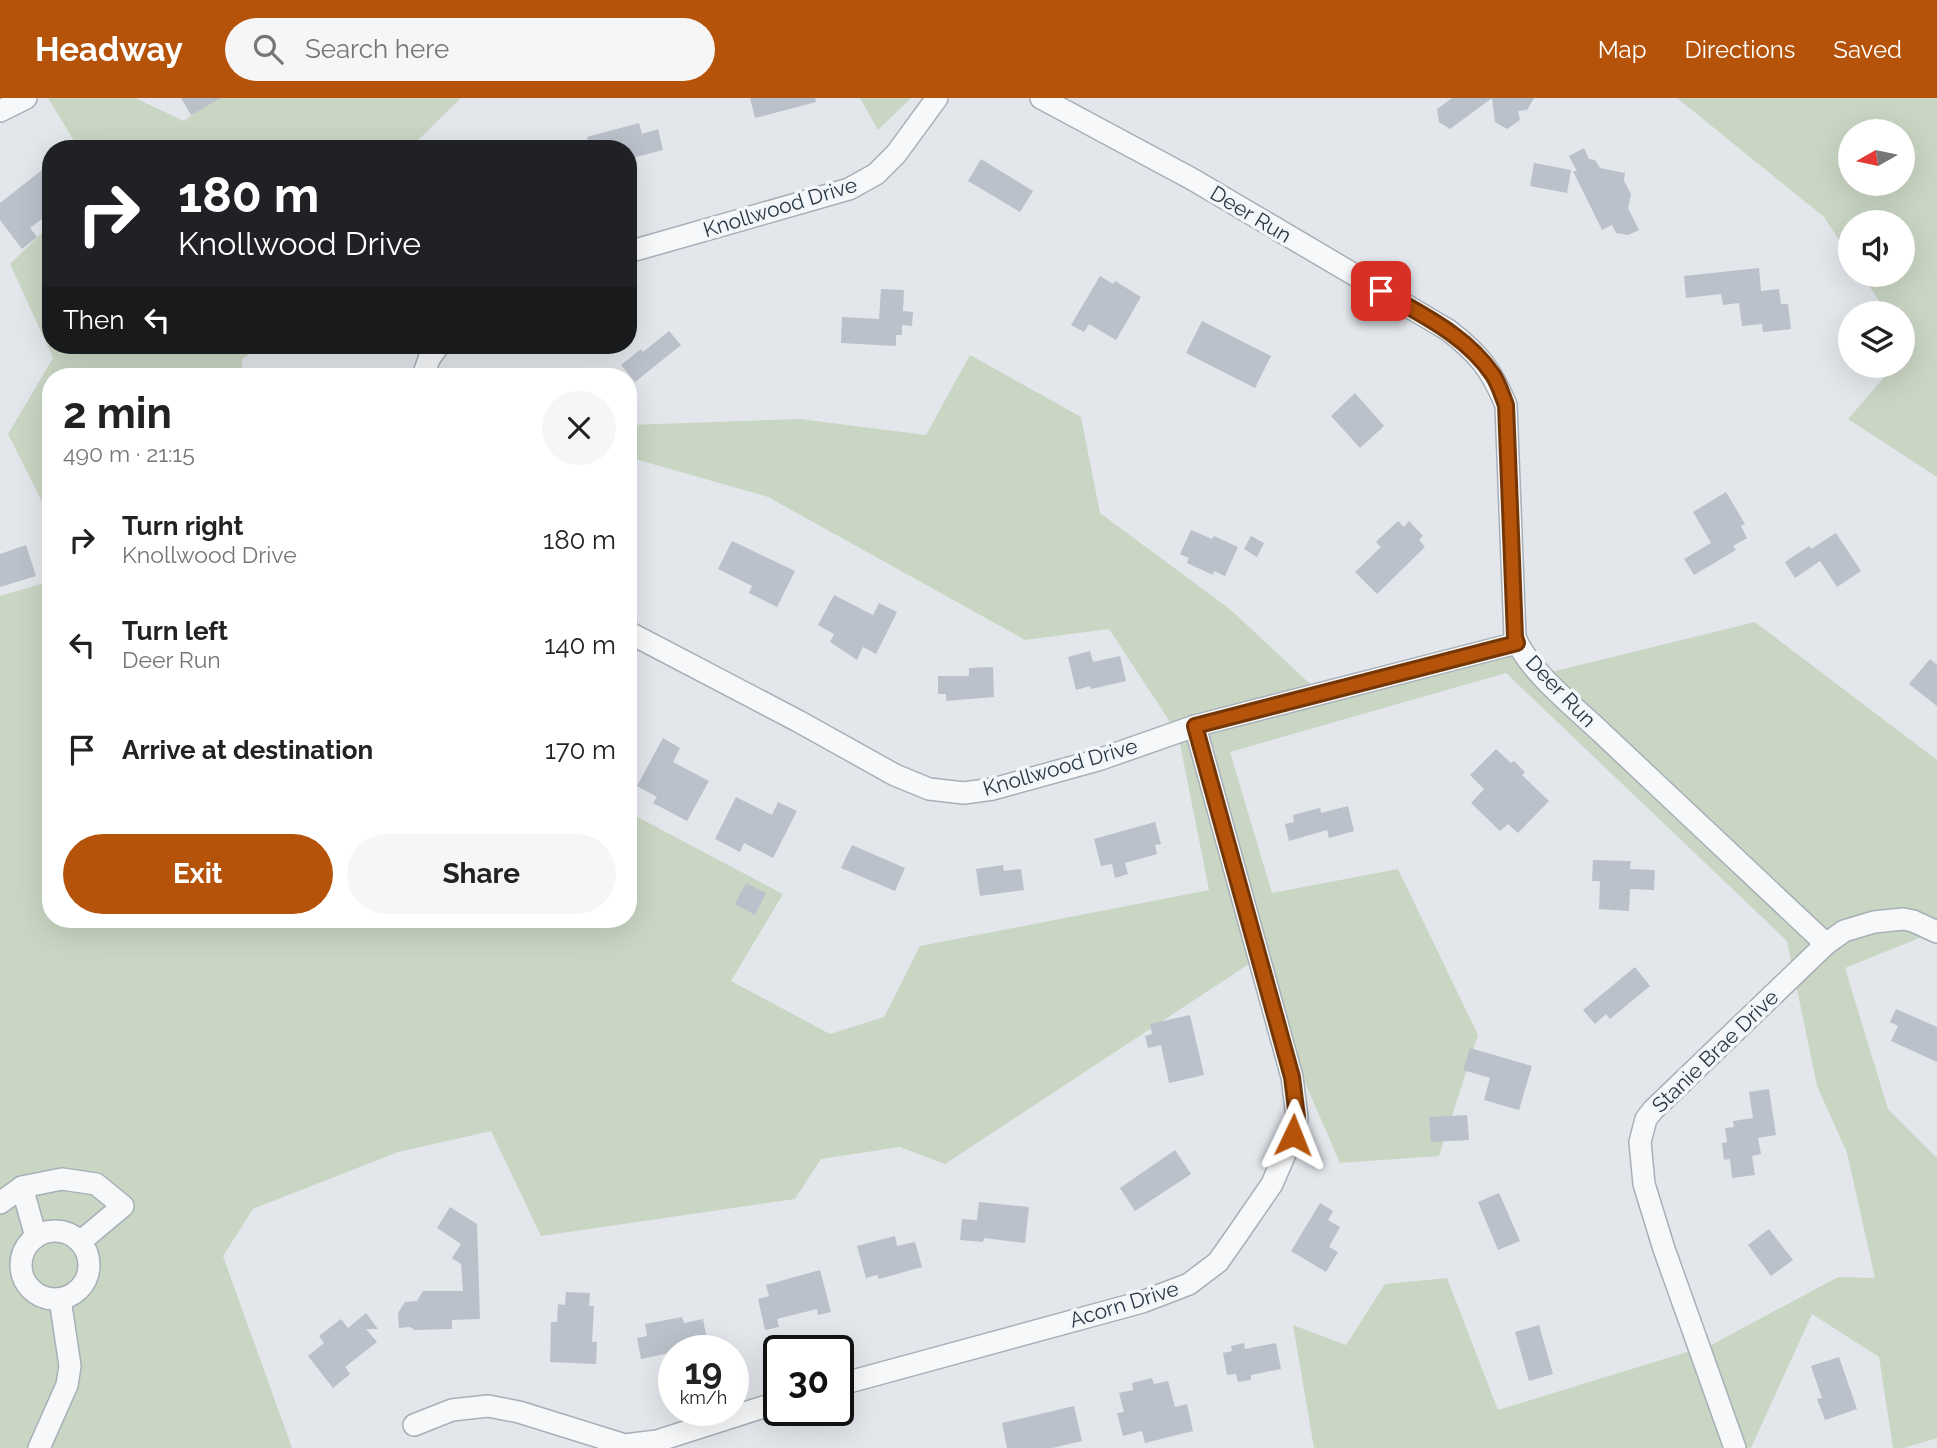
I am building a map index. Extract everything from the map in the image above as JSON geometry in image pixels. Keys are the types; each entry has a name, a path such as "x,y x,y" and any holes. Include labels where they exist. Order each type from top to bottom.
{"street":[{"path":"0,111 26,98"},
{"name":"Knollwood Drive","path":"637,249 849,189 876,174 890,161 937,98"},
{"name":"Deer Run","path":"1041,98 1192,179 1448,330 1473,349 1495,377 1506,405 1517,643 1530,663 1573,706 1826,944"},
{"name":"Knollwood Drive","path":"637,637 895,775 922,787 964,793 993,789 1098,760 1195,726 1517,643"},
{"name":"Acorn Drive","path":"854,1381 1142,1302 1189,1284 1218,1262 1272,1184 1293,1135 1297,1117 1292,1077 1195,726"},
{"name":"Stanie Brae Drive","path":"1735,1448 1644,1184 1640,1142 1646,1119 1826,944 1844,931 1874,922 1903,919 1937,932"},
{"path":"0,1203 22,1187 62,1179 96,1184 122,1206 80,1242"},
{"path":"22,1187 36,1237"},
{"path":"49,1231 60,1231 70,1234 80,1242 88,1255 89,1268 86,1280 73,1295 60,1299 42,1297 28,1286 22,1271 23,1253 36,1237 49,1231"},
{"path":"39,1448 67,1385 70,1366 60,1299"},
{"path":"414,1425 452,1410 488,1406 519,1412 625,1445 657,1441 763,1407"}],"green space":[{"path":"48,98 135,98 184,121 213,98 461,98 418,140 74,140"},
{"path":"860,98 911,98 878,130"},
{"path":"1677,98 1937,98 1937,477 1848,419 1884,378 1915,378 1915,301 1879,301 1870,287 1915,287 1915,210 1838,210 1838,238 1824,217"},
{"path":"42,233 42,334 10,264"},
{"path":"51,354 250,354 242,359 242,368 47,368 53,358"},
{"path":"970,355 1081,417 1100,513 1231,610 1323,696 1514,652 1539,675 1755,622 1937,760 1937,932 1845,968 1888,1109 1937,1158 1937,1438 1904,1448 1893,1448 1879,1357 1812,1314 1751,1448 1314,1448 1293,1325 1346,1345 1385,1284 1447,1278 1498,1410 1713,1344 1838,1277 1875,1278 1847,1153 1817,1086 1787,941 1506,673 1230,752 1272,893 1398,869 1478,1035 1439,1156 1340,1163 1252,962 945,1164 900,1147 821,1159 795,1199 541,1236 491,1131 398,1152 253,1209 223,1256 292,1448 0,1448 0,596 42,584 42,928 637,928 637,817 783,894 731,981 830,1034 884,1017 920,946 1209,890 1178,734 1109,629 1025,640 768,497 637,460 637,425 800,419 926,435"},
{"path":"42,377 42,502 8,434"}],"building":[{"path":"181,98 221,98 191,115"},
{"path":"750,98 815,98 816,102 755,118"},
{"path":"1452,98 1492,98 1450,129 1439,122 1437,109"},
{"path":"1492,98 1534,98 1527,110 1518,111 1520,120 1507,129 1495,122"},
{"path":"639,123 642,134 658,129 663,150 637,157 637,140 588,140 587,137"},
{"path":"1584,148 1589,159 1595,160 1600,168 1625,173 1624,181 1631,194 1628,208 1639,230 1628,235 1616,233 1612,225 1602,230 1573,171 1577,171 1569,156"},
{"path":"981,159 1033,191 1020,212 968,181"},
{"path":"1534,163 1571,170 1567,193 1530,186"},
{"path":"42,170 42,219 30,228 37,237 22,249 0,220 0,203"},
{"path":"1759,268 1761,291 1779,289 1781,304 1788,304 1791,329 1763,332 1762,324 1742,326 1739,303 1723,305 1721,294 1686,298 1684,276"},
{"path":"1100,276 1113,284 1115,281 1141,297 1116,340 1089,324 1084,332 1071,325"},
{"path":"881,289 904,290 903,311 913,312 912,326 902,325 902,335 896,335 896,346 841,343 842,317 879,319"},
{"path":"1202,321 1271,356 1255,388 1186,353"},
{"path":"669,331 681,345 637,380 637,368 623,368 621,365 641,349 643,352"},
{"path":"1355,393 1384,426 1360,448 1331,416"},
{"path":"1726,492 1745,524 1741,526 1747,538 1733,546 1736,550 1694,575 1684,559 1711,543 1693,512"},
{"path":"1398,521 1404,527 1409,521 1423,536 1419,540 1425,547 1377,594 1355,572 1381,547 1376,542"},
{"path":"1191,530 1212,539 1214,536 1238,547 1225,576 1214,571 1213,575 1187,563 1189,558 1180,554"},
{"path":"1836,533 1861,571 1837,587 1820,561 1795,578 1785,562"},
{"path":"1251,536 1264,543 1257,557 1244,549"},
{"path":"732,541 795,571 777,607 749,593 752,586 718,569"},
{"path":"26,545 36,576 0,587 0,554"},
{"path":"834,595 873,615 879,603 897,612 876,654 863,647 857,660 830,642 834,634 818,625"},
{"path":"1090,651 1093,662 1120,656 1126,681 1076,690 1068,657"},
{"path":"1930,659 1937,665 1937,706 1909,684"},
{"path":"993,667 994,697 946,701 946,694 938,694 938,676 969,676 969,668"},
{"path":"663,738 680,748 673,762 709,781 687,821 653,803 657,797 637,786"},
{"path":"1496,749 1511,763 1514,761 1525,772 1522,775 1549,801 1518,833 1508,824 1500,831 1471,803 1484,789 1470,775"},
{"path":"736,797 772,815 778,802 797,811 773,858 744,843 740,852 715,839"},
{"path":"1348,806 1354,831 1329,838 1327,830 1289,841 1285,824 1294,822 1293,815 1320,808 1321,813"},
{"path":"1155,822 1161,844 1155,845 1157,854 1125,863 1128,874 1115,878 1112,864 1101,866 1094,839"},
{"path":"852,845 905,868 895,891 841,868"},
{"path":"1593,860 1631,861 1630,869 1655,870 1654,890 1630,889 1629,911 1599,909 1600,881 1592,881"},
{"path":"1003,865 1004,871 1021,869 1024,890 980,896 976,869"},
{"path":"746,883 766,893 755,915 735,904"},
{"path":"1635,967 1650,986 1610,1019 1606,1014 1595,1024 1583,1010"},
{"path":"1896,1009 1937,1027 1937,1062 1891,1041 1898,1026 1890,1022"},
{"path":"1190,1015 1204,1075 1169,1083 1161,1045 1148,1048 1145,1036 1152,1034 1150,1024"},
{"path":"1470,1048 1532,1066 1519,1110 1484,1100 1490,1078 1463,1070"},
{"path":"1769,1089 1776,1135 1758,1138 1761,1154 1752,1156 1755,1175 1732,1178 1730,1159 1724,1160 1722,1143 1727,1142 1725,1128 1734,1127 1733,1121 1753,1118 1749,1092"},
{"path":"1467,1115 1469,1140 1431,1142 1429,1117"},
{"path":"1175,1150 1191,1174 1135,1211 1120,1188"},
{"path":"1499,1193 1520,1241 1498,1250 1478,1202"},
{"path":"979,1202 1029,1207 1025,1243 984,1238 983,1242 960,1240 962,1219 977,1220"},
{"path":"1320,1203 1333,1211 1328,1220 1340,1227 1329,1247 1338,1252 1326,1272 1291,1251"},
{"path":"450,1207 477,1224 480,1319 452,1320 452,1329 399,1328 398,1313 405,1302 417,1301 423,1291 463,1291 461,1264 452,1258 461,1244 437,1228"},
{"path":"1769,1229 1793,1260 1771,1276 1748,1245"},
{"path":"895,1236 897,1246 915,1242 922,1267 879,1279 877,1275 866,1278 857,1246"},
{"path":"820,1270 831,1312 818,1315 817,1309 777,1319 779,1327 765,1330 758,1299 769,1296 766,1285"},
{"path":"566,1292 590,1293 589,1306 594,1306 592,1342 597,1342 596,1364 550,1362 551,1322 557,1322 558,1304 565,1305"},
{"path":"366,1313 378,1329 366,1329 377,1342 345,1367 350,1374 333,1388 308,1356 324,1343 319,1336 341,1319 348,1328"},
{"path":"682,1317 684,1323 703,1319 706,1335 658,1335 658,1355 641,1359 637,1338 647,1336 645,1324"},
{"path":"1539,1325 1553,1374 1529,1381 1515,1332"},
{"path":"1244,1343 1245,1349 1276,1343 1281,1369 1251,1375 1251,1380 1238,1382 1236,1374 1227,1375 1223,1353 1232,1351 1231,1346"},
{"path":"1839,1357 1857,1409 1825,1420 1817,1399 1822,1398 1811,1366"},
{"path":"1152,1378 1154,1384 1168,1381 1175,1407 1187,1404 1193,1431 1145,1443 1142,1431 1123,1436 1117,1413 1124,1412 1119,1393 1133,1390 1132,1383"},
{"path":"1074,1406 1082,1441 1052,1448 1007,1448 1002,1423"}],"route":[{"path":"1293,1135 1297,1117 1292,1077 1195,726 1517,643 1506,405 1495,377 1473,349 1448,330 1381,291"}]}
